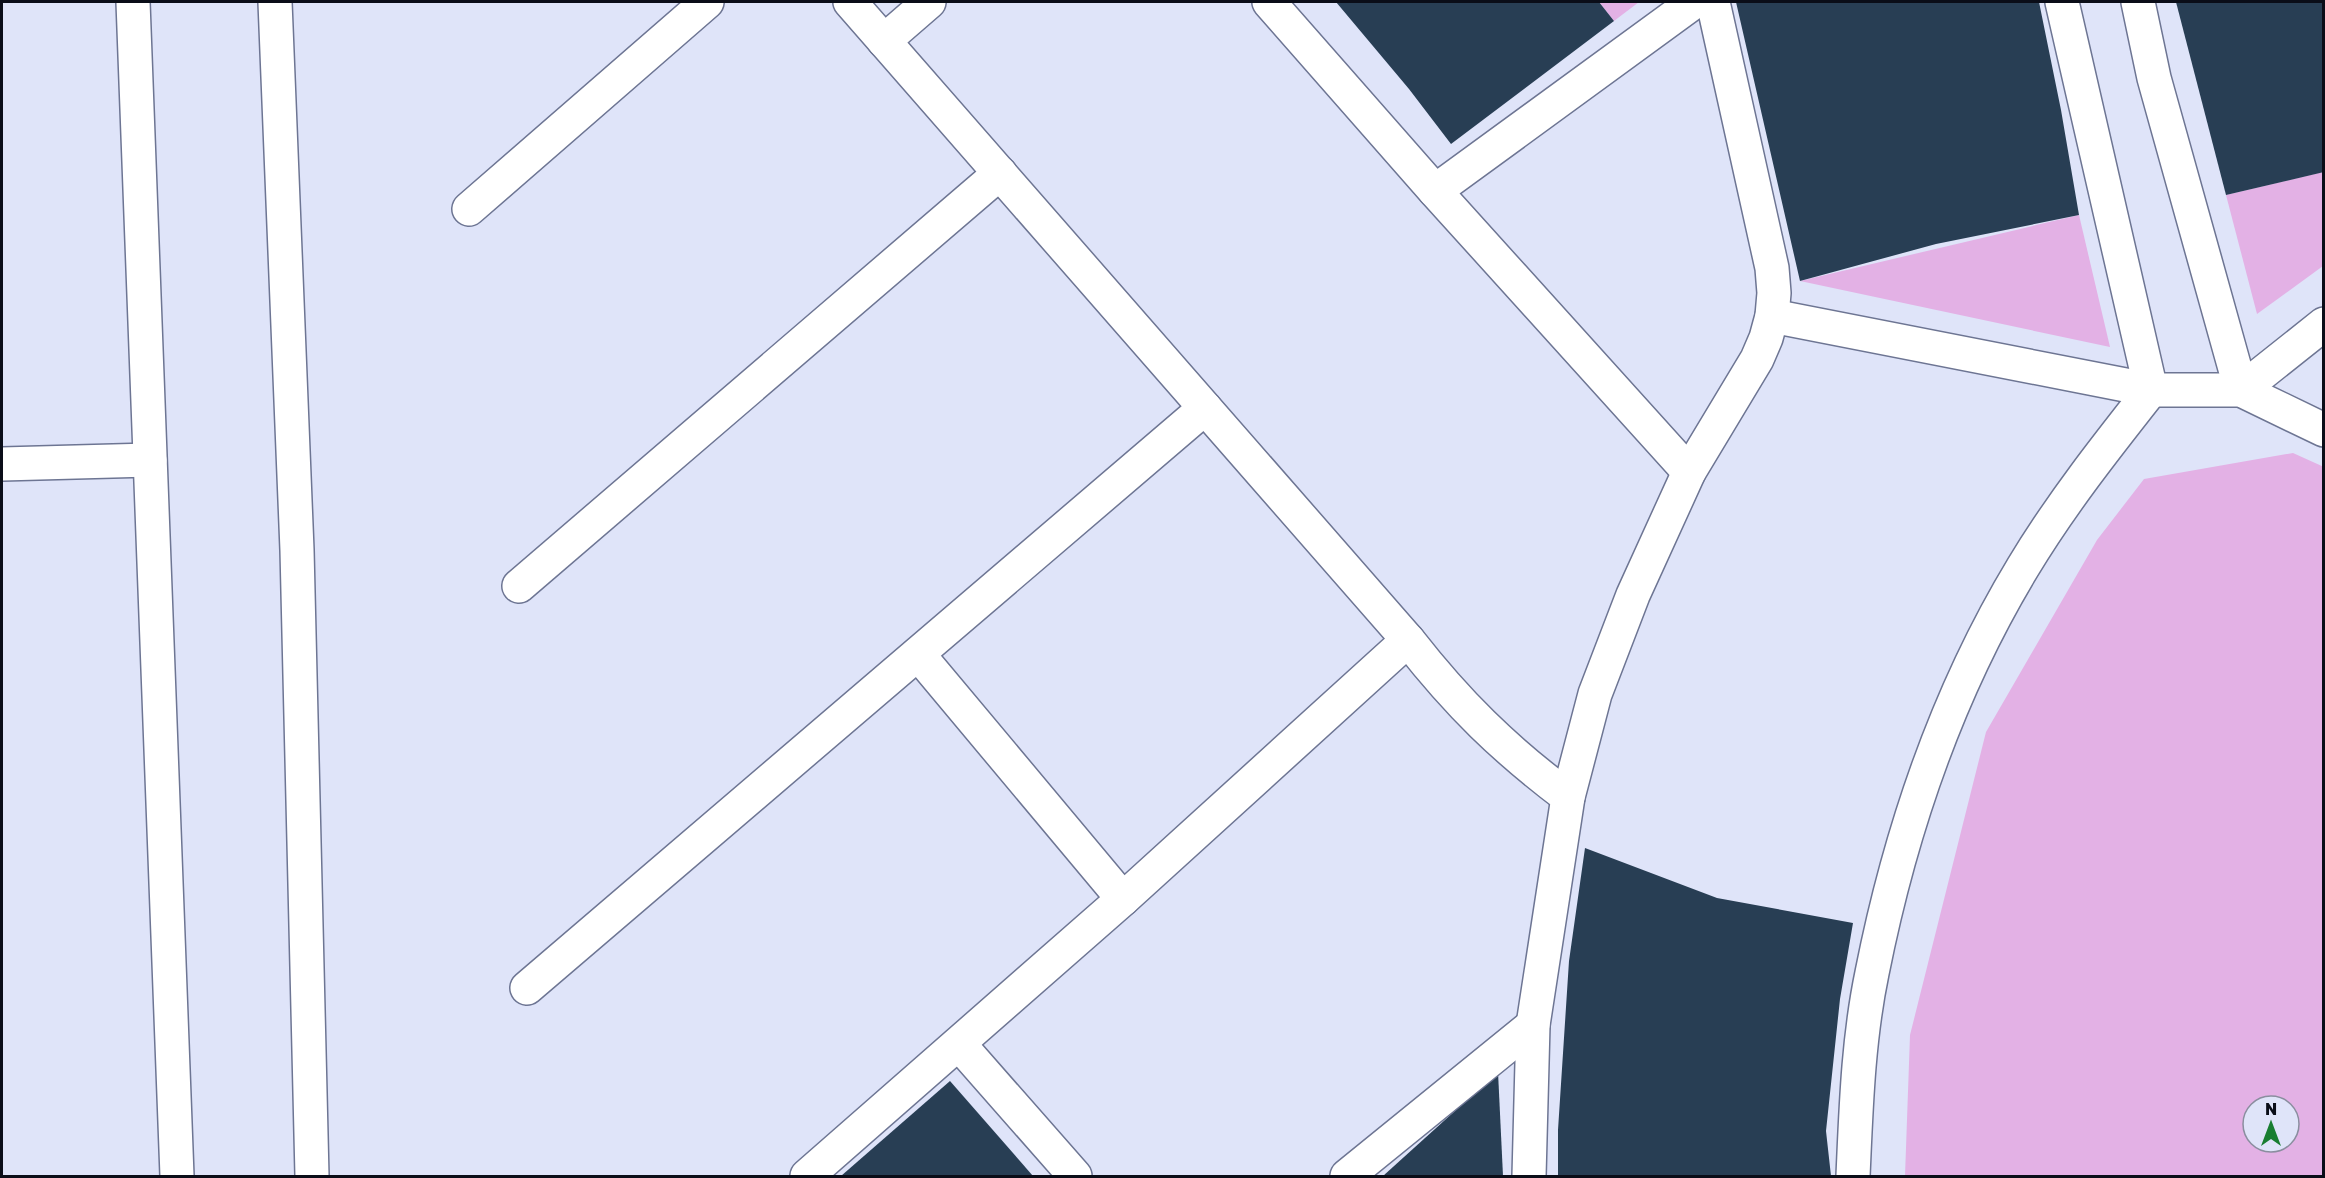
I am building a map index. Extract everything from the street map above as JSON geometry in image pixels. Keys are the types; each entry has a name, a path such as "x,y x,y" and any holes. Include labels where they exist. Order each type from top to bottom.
{"street":[{"path":"133,2 177,1176"},
{"path":"275,2 297,550 312,1176"},
{"path":"469,209 707,2"},
{"path":"850,2 1408,640 1443,685 1481,725 1523,763 1568,797"},
{"path":"884,41 929,2"},
{"path":"1269,2 1435,191 1689,472"},
{"path":"1435,191 1694,2"},
{"path":"1529,1176 1533,1025 1568,797 1595,694 1633,595 1689,472 1757,358 1772,316 1774,293 1772,268 1713,2"},
{"path":"2062,2 2151,390"},
{"path":"2138,2 2154,78 2241,390"},
{"path":"519,586 1000,173"},
{"path":"1772,316 2151,390 2241,390 2324,430"},
{"path":"2241,390 2324,324"},
{"path":"1853,1176 1857,1083 1871,975 1895,868 1929,765 1972,664 2023,567 2084,476 2151,390"},
{"path":"527,988 1205,408"},
{"path":"2,464 150,460"},
{"path":"807,1176 1123,899 1408,640"},
{"path":"918,654 1123,899"},
{"path":"1347,1176 1533,1025"},
{"path":"959,1044 1075,1176"}],"shaded area":[{"path":"1599,2 1639,2 1614,21"},
{"path":"2323,172 2323,266 2257,314 2226,195"},
{"path":"2079,215 2110,347 1800,281"},
{"path":"2293,453 2324,467 2323,1176 1905,1176 1910,1035 1986,732 2097,540 2144,479"}],"building":[{"path":"1336,2 1599,2 1614,21 1451,144 1409,89"},
{"path":"1736,2 2039,2 2079,215 1936,244 1800,281"},
{"path":"2176,2 2324,2 2324,172 2226,195"},
{"path":"1585,848 1717,898 1853,923 1840,999 1826,1131 1831,1176 1558,1176 1558,1130 1569,961"},
{"path":"1498,1072 1503,1176 1383,1176"},
{"path":"950,1081 1033,1176 841,1176"}]}
